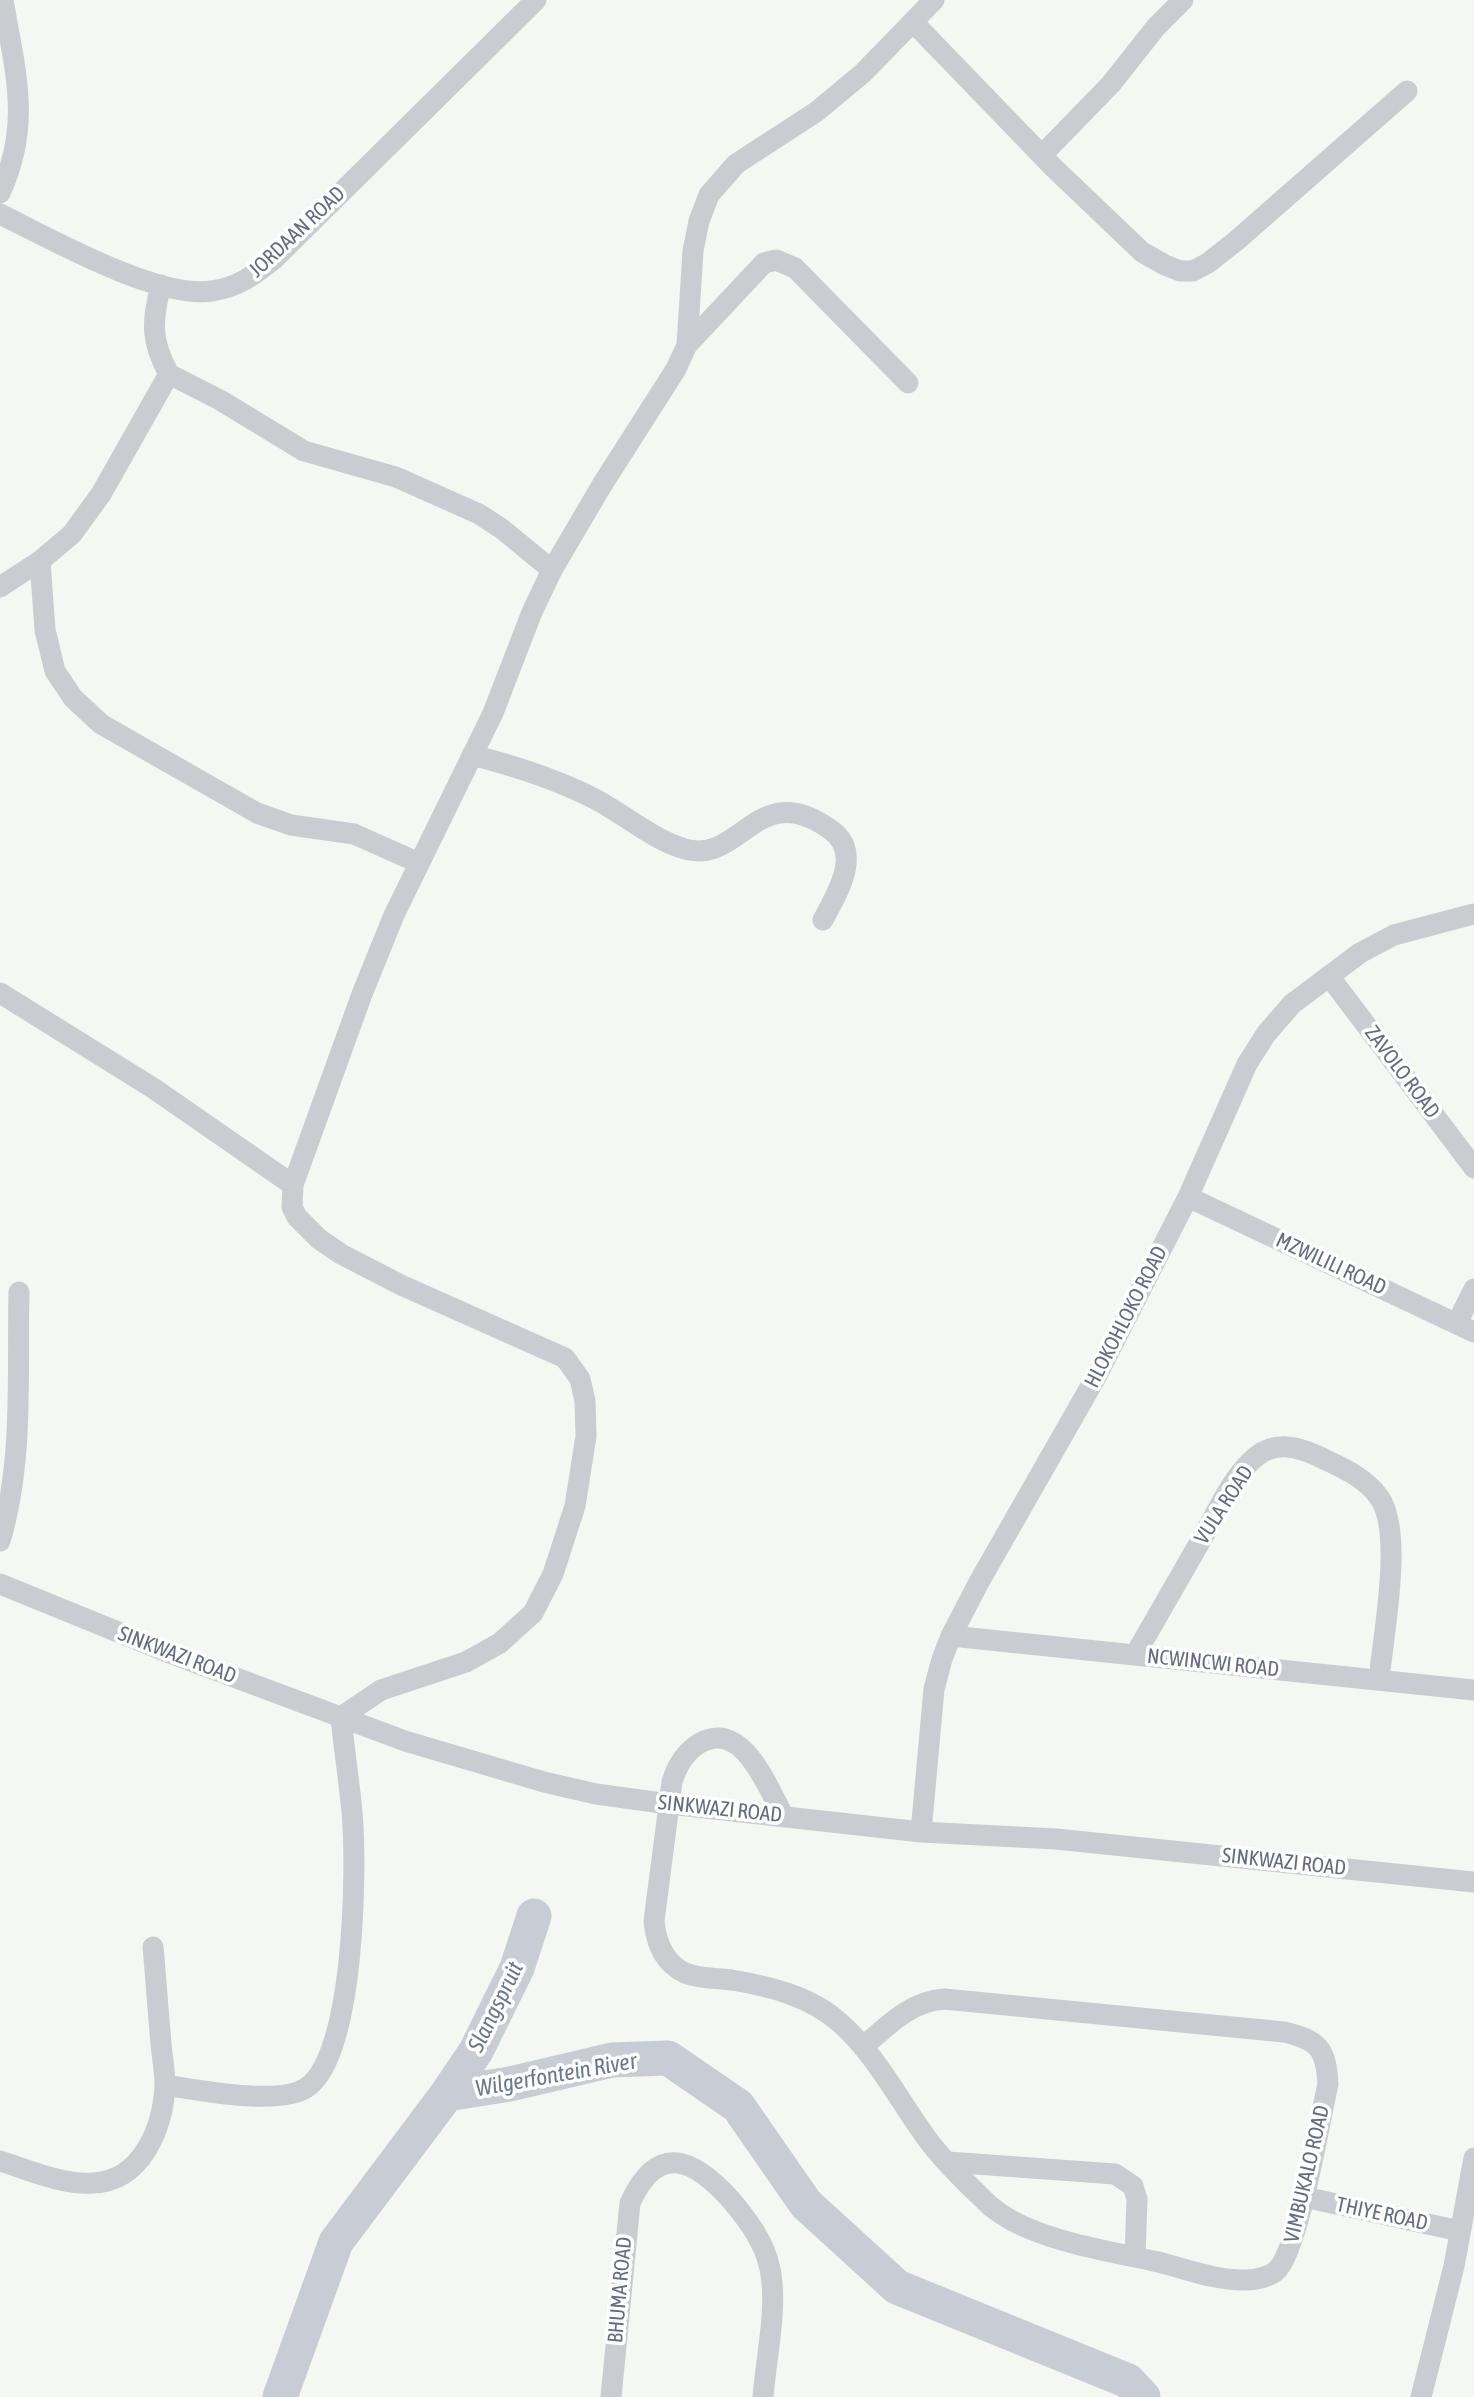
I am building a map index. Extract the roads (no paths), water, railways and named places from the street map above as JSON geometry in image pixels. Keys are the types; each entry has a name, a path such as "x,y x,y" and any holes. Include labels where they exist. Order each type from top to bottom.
{"street":[{"path":"0,193 12,162 20,114 3,0"},
{"name":"JORDAAN ROAD","path":"0,214 82,255 161,285 211,291 248,279 274,259 536,0"},
{"path":"687,345 693,251 699,221 709,195 736,164 816,112 863,72 934,0"},
{"path":"1042,155 1102,94 1156,27 1184,0"},
{"path":"913,22 1042,155 1142,252 1180,271 1193,271 1208,263 1236,241 1406,92"},
{"path":"165,2085 244,2095 292,2095 316,2080 328,2060 341,2017 350,1945 354,1873 352,1813 341,1717 381,1690 466,1662 500,1643 533,1613 553,1574 575,1506 586,1436 585,1401 580,1379 565,1358 341,1254 319,1239 297,1217 292,1207 293,1185 362,994 394,915 493,713 532,611 552,570 676,369 687,345 764,263 776,260 795,268 908,383"},
{"path":"161,285 153,323 156,346 169,373 220,400 304,451 396,477 479,514 552,570"},
{"path":"0,587 40,561 72,534 101,494 169,373"},
{"path":"40,561 45,630 55,671 73,698 101,724 257,813 291,824 354,834 419,863"},
{"path":"472,755 544,776 595,799 663,840 687,850 704,850 722,845 761,819 779,811 814,818 834,832 842,842 848,858 843,880 823,920"},
{"name":"HLOKOHLOKO ROAD","path":"921,1832 934,1689 951,1636 1096,1377 1188,1197 1242,1076 1266,1034 1292,1004 1380,941 1416,928 1474,914"},
{"name":"ZAVOLO ROAD","path":"1329,976 1474,1168"},
{"path":"0,993 153,1088 293,1185"},
{"name":"MZWILILI ROAD","path":"1188,1197 1465,1328"},
{"path":"1465,1328 1474,1289"},
{"path":"0,1541 8,1513 15,1462 19,1292"},
{"name":"VULA ROAD","path":"1135,1655 1232,1486 1258,1455 1272,1448 1287,1446 1306,1450 1355,1474 1370,1486 1388,1516 1392,1532 1391,1568 1379,1680"},
{"name":"SINKWAZI ROAD","path":"0,1584 172,1654 405,1741 544,1782 596,1794 921,1832 1056,1839 1472,1885"},
{"name":"NCWINCWI ROAD","path":"951,1636 1474,1690"},
{"name":"VIMBUKALO ROAD","path":"783,1815 758,1770 743,1749 728,1738 717,1737 701,1742 688,1751 676,1768 654,1921 656,1940 661,1950 683,1972 768,1987 793,1996 839,2021 863,2046 929,2142 983,2199 1004,2217 1027,2228 1068,2241 1215,2276 1246,2280 1263,2277 1276,2271 1285,2260 1304,2197 1328,2084 1327,2065 1322,2052 1316,2043 1306,2037 1284,2032 944,1999 918,2005 898,2017 863,2046"},
{"path":"0,2161 65,2181 94,2183 119,2177 136,2165 150,2146 160,2119 165,2085 153,1947"},
{"path":"1421,2397 1454,2266 1474,2158"},
{"path":"948,2162 1115,2174 1133,2186 1137,2199 1135,2257"},
{"name":"BHUMA ROAD","path":"603,2397 611,2397 630,2203 638,2186 652,2171 664,2165 689,2165 702,2171 745,2216 761,2243 770,2267 773,2291 763,2397"},
{"name":"THIYE ROAD","path":"1304,2197 1460,2231"}],"waterway":[{"name":"Slangspruit","path":"447,2094 476,2051 517,1968 534,1916"},
{"name":"Wilgerfontein River","path":"280,2397 336,2242 447,2094 510,2084 612,2060 668,2058 738,2106 806,2204 897,2287 1128,2381 1143,2397"}]}
